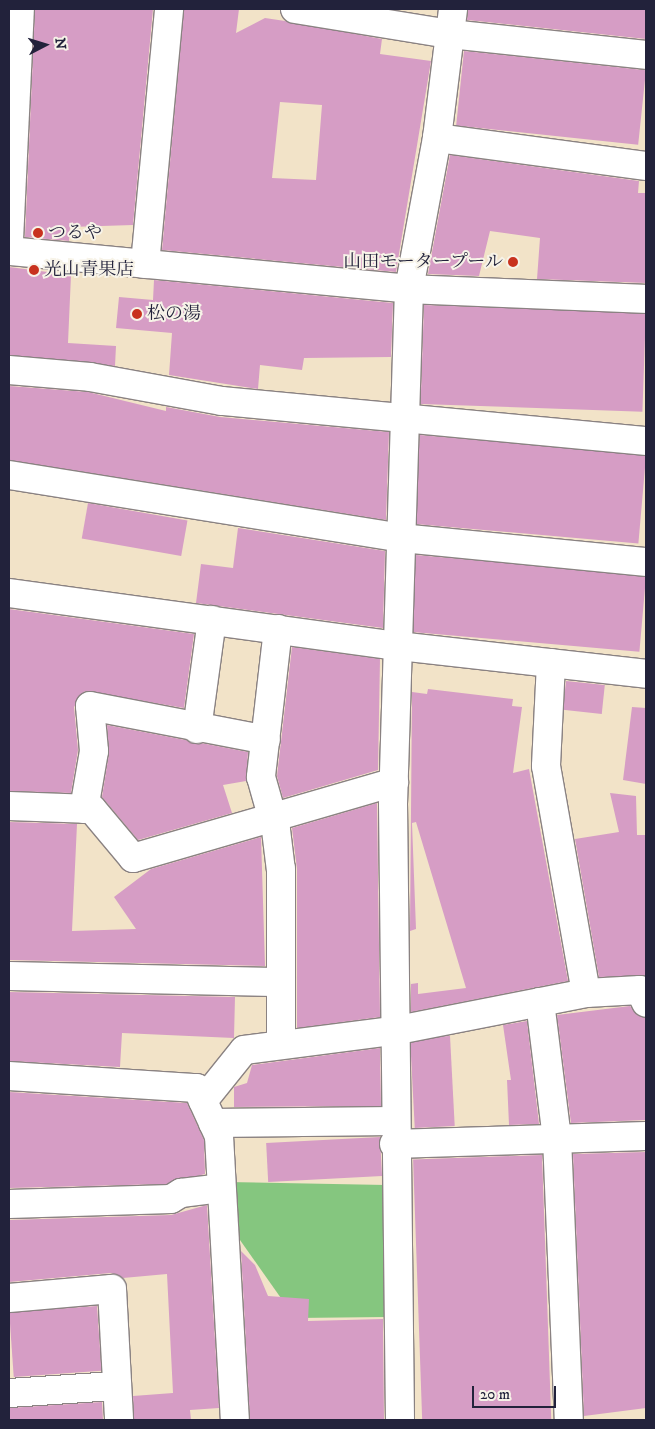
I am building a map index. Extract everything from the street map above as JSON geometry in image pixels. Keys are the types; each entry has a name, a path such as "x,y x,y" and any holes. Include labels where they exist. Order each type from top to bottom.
{"street":[{"path":"9,240 20,9"},
{"path":"145,264 169,9"},
{"path":"294,9 451,21 646,55"},
{"path":"400,1420 393,1031 394,782 404,421 409,289 437,138 451,21"},
{"path":"437,138 646,166"},
{"path":"9,251 409,289 646,299"},
{"path":"9,370 90,377 222,401 404,421 646,440"},
{"path":"9,475 401,538 646,562"},
{"path":"9,593 398,646 646,674"},
{"path":"197,729 212,620"},
{"path":"278,629 261,777 272,817 281,869 280,1043"},
{"path":"551,663 546,766 586,993"},
{"path":"84,809 94,751 90,706 197,729 266,740"},
{"path":"9,806 92,809 133,858 394,782"},
{"path":"9,976 281,982"},
{"path":"208,1112 244,1050 280,1043 393,1031 586,993 640,990 646,1002"},
{"path":"540,1002 557,1138 569,1420"},
{"path":"9,1076 197,1088 219,1136 219,1188 235,1420"},
{"path":"208,1112 394,1132 557,1138 646,1136"},
{"path":"9,1204 171,1199 180,1193 219,1188"},
{"path":"9,1298 112,1289 115,1386 119,1420"},
{"path":"9,1393 115,1386"}],"green space":[{"path":"226,1182 386,1185 386,1317 295,1318 228,1223"}],"building":[{"path":"35,9 153,9 133,225 70,227 69,241 25,237"},
{"path":"184,9 239,9 236,33 265,18 382,39 380,54 431,61 396,272 162,250","holes":["280,102 322,105 316,180 272,178"]},
{"path":"468,9 646,9 646,39 467,20"},
{"path":"464,51 646,70 638,145 456,126"},
{"path":"450,155 639,181 638,193 646,193 646,283 537,279 540,238 490,231 479,276 428,274"},
{"path":"9,267 71,275 68,343 116,346 115,366 9,355"},
{"path":"154,280 393,303 391,357 304,358 302,370 260,365 258,389 169,375 172,333 116,328 119,297 153,300"},
{"path":"424,305 646,313 642,412 421,404"},
{"path":"9,386 88,392 166,411 166,407 220,417 389,432 386,520 9,460"},
{"path":"420,435 646,455 638,543 412,524"},
{"path":"88,503 187,521 181,556 82,538"},
{"path":"238,528 385,551 383,628 196,603 201,564 233,568"},
{"path":"416,555 646,575 639,652 409,632"},
{"path":"9,609 194,634 184,708 85,691 74,707 78,750 71,793 9,791"},
{"path":"292,647 380,659 378,770 283,798 277,776"},
{"path":"566,681 605,685 602,714 563,710"},
{"path":"428,689 513,699 512,706 522,707 513,773 529,769 568,981 411,1012 411,984 418,983 418,994 466,988 416,822 412,823 416,929 410,931 412,692 427,694"},
{"path":"632,707 646,708 646,784 623,780"},
{"path":"107,725 248,752 246,781 223,785 232,813 138,840 102,797 109,753"},
{"path":"610,793 636,796 637,835 646,835 646,976 599,977 575,839 619,832"},
{"path":"377,803 380,1017 297,1028 297,869 292,828"},
{"path":"9,822 77,824 72,931 136,929 114,897 151,869 261,837 265,966 9,960"},
{"path":"9,992 235,997 234,1038 122,1033 120,1067 9,1061"},
{"path":"630,1006 637,1015 646,1018 646,1120 571,1123 557,1015"},
{"path":"527,1021 539,1124 509,1125 507,1080 511,1080 503,1025"},
{"path":"450,1036 455,1126 415,1128 410,1038"},
{"path":"380,1048 381,1106 234,1107 234,1087 247,1083 252,1065"},
{"path":"9,1092 187,1103 204,1140 205,1174 166,1184 9,1188"},
{"path":"380,1137 382,1176 268,1182 266,1143"},
{"path":"646,1152 646,1408 584,1416 573,1154"},
{"path":"542,1155 551,1420 422,1420 413,1160"},
{"path":"207,1205 219,1408 190,1410 191,1420 134,1420 133,1396 173,1393 167,1274 123,1278 111,1273 9,1282 9,1220 171,1215"},
{"path":"241,1251 255,1265 268,1296 309,1299 308,1321 383,1319 384,1420 250,1420"},
{"path":"97,1306 102,1371 14,1377 9,1312"},
{"path":"102,1402 103,1420 9,1420 9,1408"}],"place":[{"name":"つるや","path":"38,233"},
{"name":"山田モータープール","path":"513,262"},
{"name":"光山青果店","path":"34,270"},
{"name":"松の湯","path":"137,314"}]}
